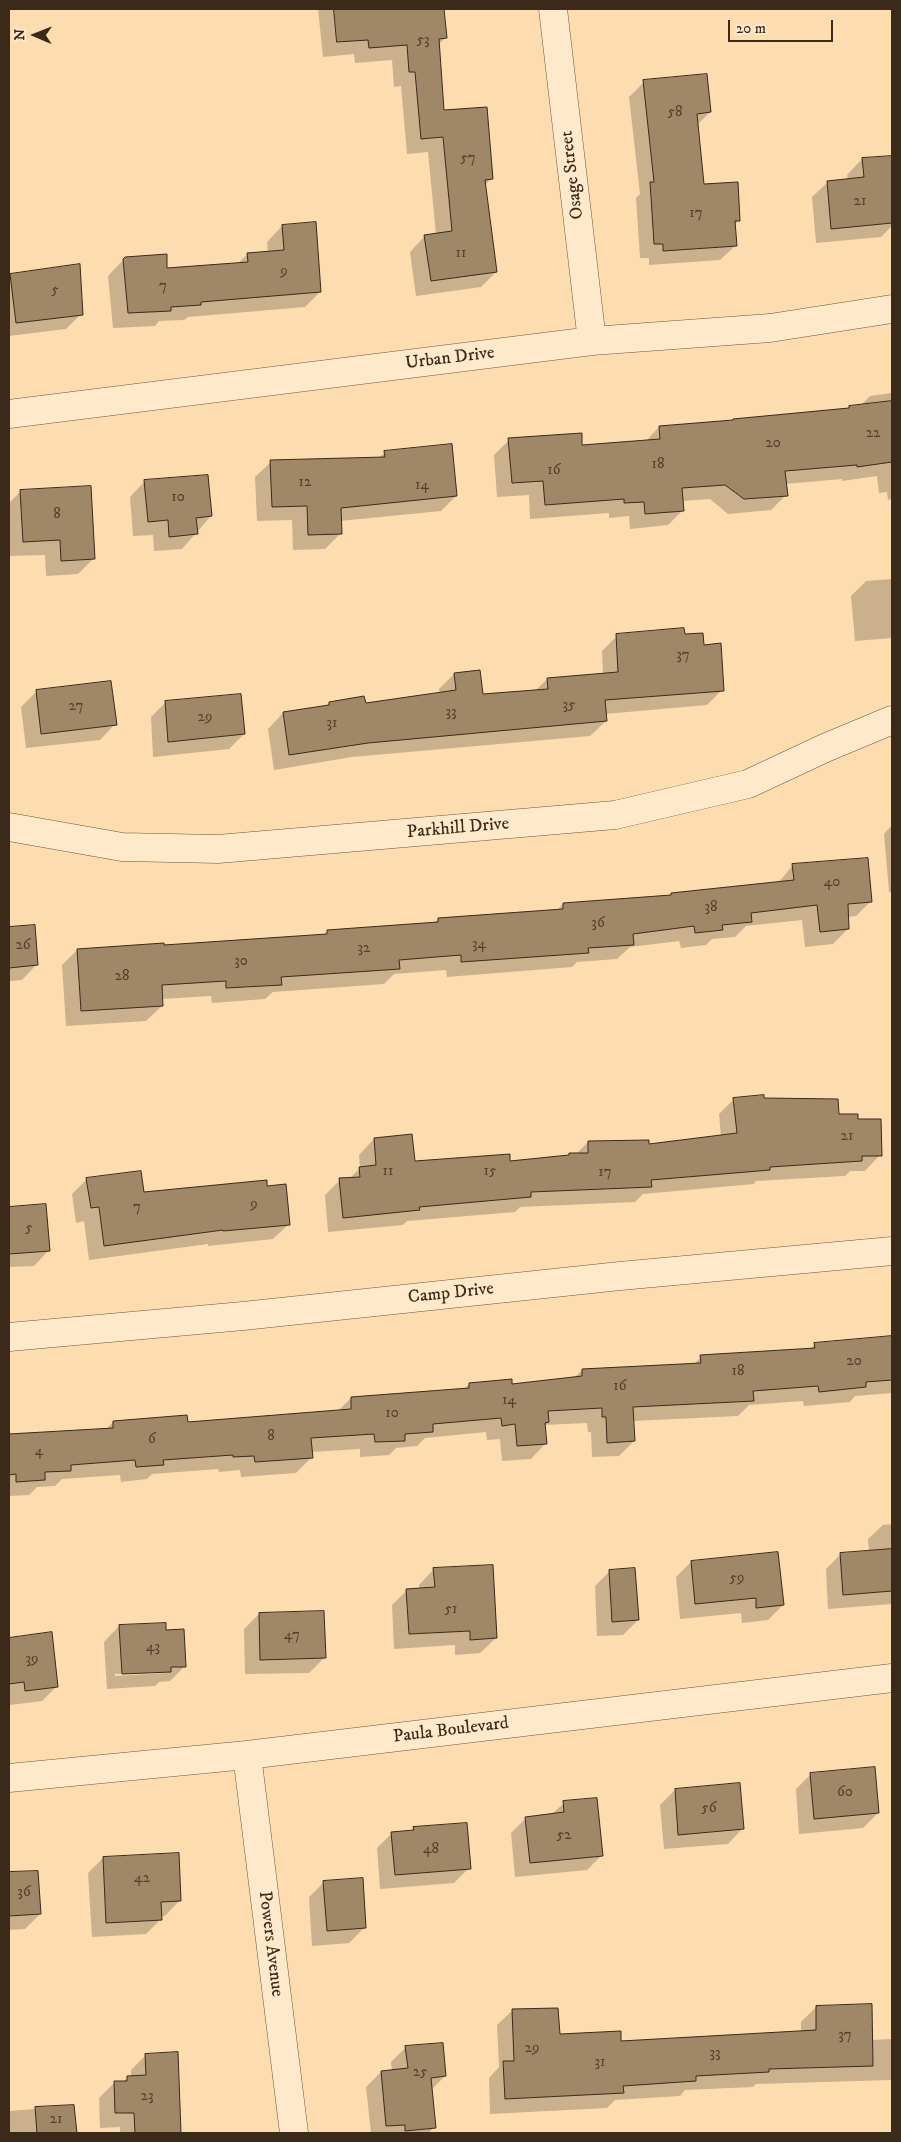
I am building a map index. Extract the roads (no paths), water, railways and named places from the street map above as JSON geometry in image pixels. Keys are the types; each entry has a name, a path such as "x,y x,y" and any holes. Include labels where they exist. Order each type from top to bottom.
{"street":[{"name":"Osage Street","path":"554,9 592,341"},
{"name":"Urban Drive","path":"9,414 592,341 770,328 892,310"},
{"name":"Parkhill Drive","path":"9,827 122,847 218,849 614,816 748,784 825,748 892,720"},
{"name":"Camp Drive","path":"9,1337 243,1316 620,1276 892,1251"},
{"name":"Paula Boulevard","path":"9,1778 247,1756 892,1678"},
{"name":"Powers Avenue","path":"247,1756 294,2133"}]}
